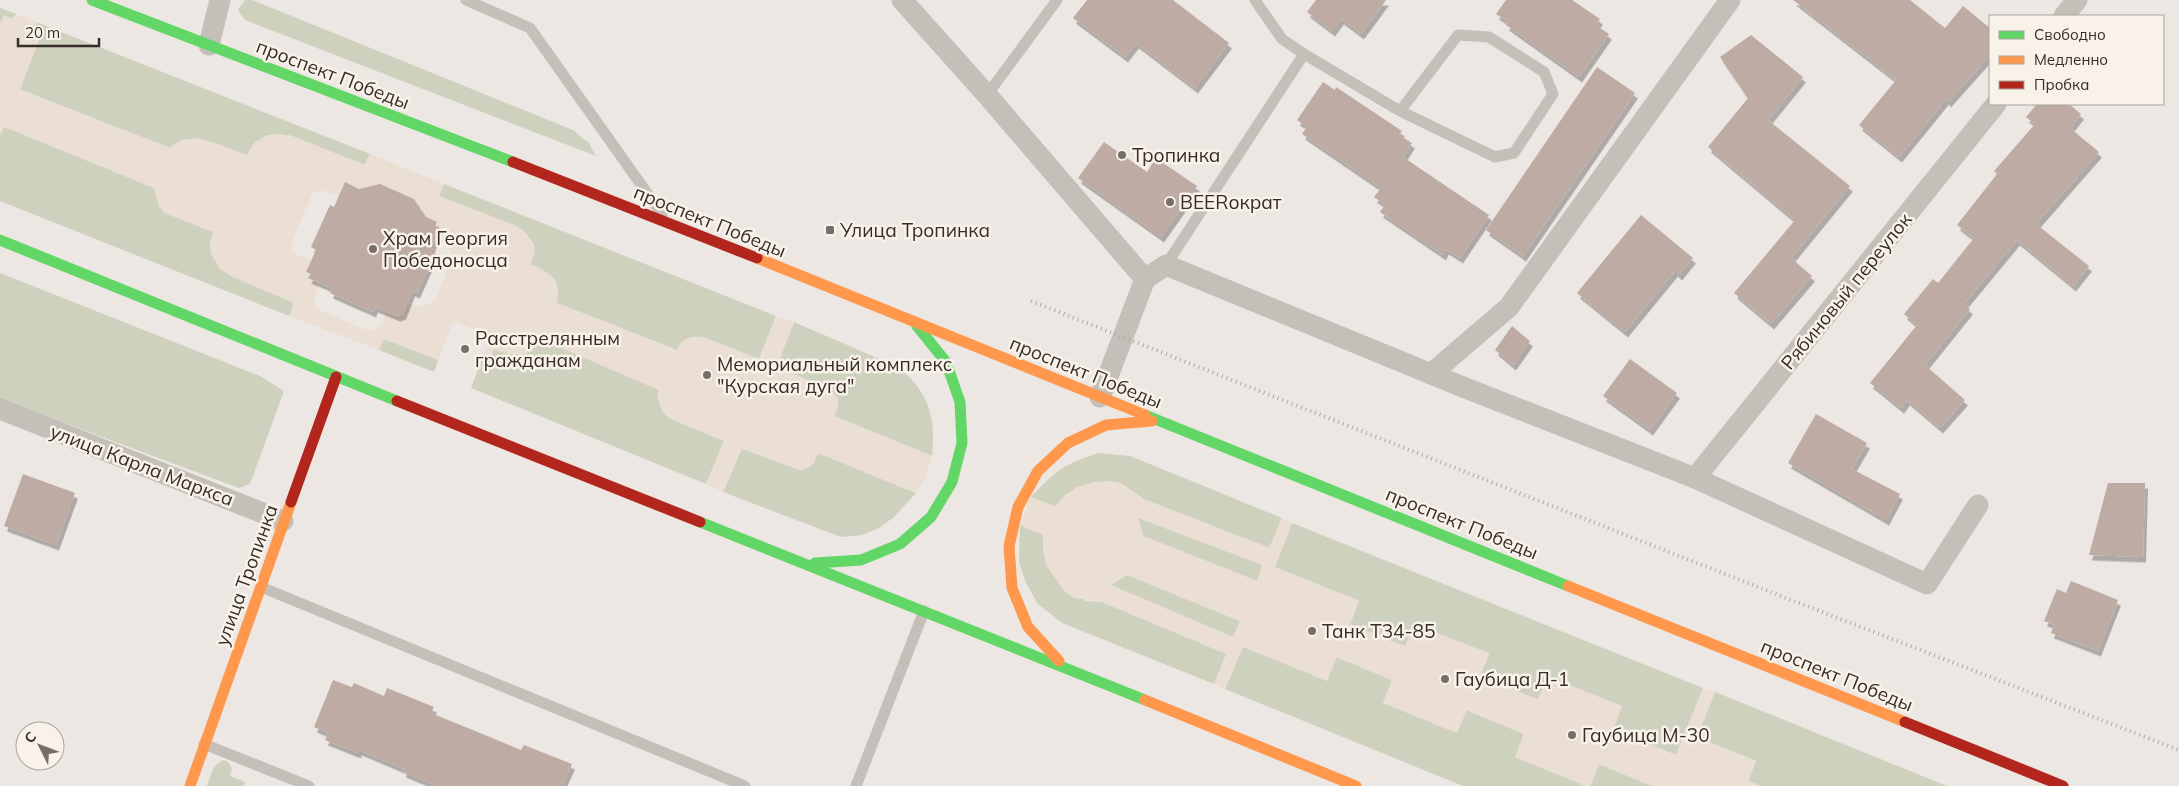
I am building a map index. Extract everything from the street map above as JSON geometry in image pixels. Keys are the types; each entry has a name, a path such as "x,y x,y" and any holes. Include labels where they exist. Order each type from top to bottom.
{"main road":[{"name":"проспект Победы","path":"92,0 102,2 668,222 2063,786"},
{"path":"0,240 336,377 1070,669 1314,773 1356,786"},
{"path":"801,561 842,563 867,558 888,550 908,538 926,522 940,504 951,484 959,462 963,439 963,416 959,394 951,372 940,352 910,320"},
{"name":"улица Тропинка","path":"190,786 283,521 336,377"},
{"path":"1070,669 1051,654 1035,637 1023,618 1014,596 1009,574 1008,551 1010,528 1017,506 1028,485 1042,466 1058,450 1077,437 1098,428 1121,422 1144,420 1163,422"}],"street":[{"path":"210,45 220,0"},
{"path":"902,0 987,95 1145,279"},
{"path":"1431,374 1509,307 1730,0"},
{"path":"2065,15 2077,0"},
{"name":"Рябиновый переулок","path":"1695,478 1995,105"},
{"path":"1100,397 1145,279 1166,264 1431,374 1695,478 1927,584 1978,505"},
{"name":"улица Карла Маркса","path":"0,409 283,521"}],"lane":[{"path":"466,0 530,28 668,222"},
{"path":"987,95 1057,0"},
{"path":"1255,0 1282,38 1304,54 1400,112 1494,157 1514,153 1553,94 1544,72 1489,37 1458,35 1400,112"},
{"path":"1166,264 1304,54"},
{"path":"260,587 744,786"},
{"path":"856,786 924,611"},
{"path":"204,744 309,786"}],"green space":[{"path":"245,0 252,0 573,130 589,143 596,156 245,20 238,10"},
{"path":"0,8 16,14 13,19 4,16 0,24"},
{"path":"36,22 370,154 365,165 289,135 250,149 247,155 198,139 178,142 170,148 19,89 43,30 35,27"},
{"path":"4,126 154,188 159,206 165,213 213,232 210,244 220,269 231,276 294,303 289,316 0,201 0,135"},
{"path":"444,184 776,316 759,359 703,337 688,339 677,350 557,303 543,270 530,264 535,252 439,196"},
{"path":"0,273 260,376 284,391 250,484 239,488 0,399"},
{"path":"794,322 898,367 909,376 928,406 933,429 932,456 834,416 838,407 833,392 777,366"},
{"path":"384,339 438,360 434,372 379,350"},
{"path":"541,339 659,390 660,406 669,418 724,441 706,484 471,388 482,358 489,361 494,349 514,354 526,353"},
{"path":"741,448 800,470 812,464 818,453 916,493 894,517 879,528 862,535 841,537 723,492"},
{"path":"1099,453 1130,456 1282,518 1270,548 1143,499 1131,490 1109,482 1098,482 1076,490 1055,507 1031,497 1061,469"},
{"path":"1138,517 1263,565 1257,581 1143,536"},
{"path":"1292,523 1703,688 1676,755 1613,730 1622,706 1548,677 1538,700 1480,676 1489,654 1415,624 1405,647 1350,624 1359,601 1275,567"},
{"path":"1020,525 1043,535 1043,550 1085,601 1102,602 1227,654 1214,684 1062,623 1038,604 1026,583 1019,562"},
{"path":"1127,575 1240,621 1233,637 1110,585"},
{"path":"1243,646 1327,681 1336,657 1392,680 1383,703 1457,733 1466,710 1524,734 1515,757 1586,786 1463,786 1225,689"},
{"path":"1715,692 1947,786 1761,786 1748,781 1756,761 1697,737"},
{"path":"224,760 232,768 230,776 245,782 244,786 207,786 214,767"},
{"path":"1599,764 1652,786 1590,786"}],"shaded area":[{"path":"16,14 36,22 35,27 43,30 20,90 170,148 182,140 199,138 247,155 255,142 267,135 281,134 297,138 364,165 370,154 444,184 439,196 517,226 525,232 534,244 535,252 530,264 551,275 556,281 558,289 557,303 677,350 680,343 686,339 703,337 759,359 776,316 794,322 777,366 833,392 838,399 838,407 834,416 932,456 926,476 916,493 818,453 814,463 808,468 800,470 742,449 723,492 706,484 724,441 669,418 663,413 657,397 659,390 541,339 537,346 525,354 508,354 494,349 489,361 482,358 491,336 454,321 438,360 384,339 379,350 289,316 294,303 231,276 220,269 211,254 210,244 213,232 165,213 159,206 154,188 4,127 0,135 0,24 4,15 13,19","holes":["320,190 437,225 435,237 448,245 453,257 434,302 422,307 406,303 387,311 381,325 374,331 363,329 318,309 314,300 320,282 308,275 312,261 297,255 293,251 291,244 312,194"]},
{"path":"1109,481 1121,483 1144,499 1269,548 1282,518 1292,523 1275,567 1359,601 1350,624 1405,646 1414,624 1489,653 1480,677 1538,699 1548,677 1622,706 1613,730 1676,755 1703,688 1715,692 1697,737 1756,761 1748,781 1761,786 1652,786 1599,764 1590,786 1586,786 1515,757 1524,734 1467,710 1457,733 1383,703 1392,680 1337,657 1327,681 1243,647 1225,689 1214,684 1226,654 1102,602 1074,598 1064,591 1046,565 1043,535 1020,525 1031,497 1055,506 1065,495 1077,487 1094,482","holes":["1138,518 1262,565 1257,581 1143,536","1127,575 1240,621 1233,637 1111,585"]}],"building":[{"path":"1087,0 1173,0 1229,43 1195,88 1136,43 1125,57 1073,18"},
{"path":"1316,0 1386,0 1361,34 1341,19 1332,31 1307,12"},
{"path":"1506,0 1572,0 1600,19 1596,25 1609,34 1579,77 1506,25 1508,22 1496,14"},
{"path":"1793,0 1910,0 1945,28 1963,6 1989,27 1989,56 1948,102 1946,99 1899,157 1859,125 1896,80"},
{"path":"1751,35 1803,77 1768,120 1850,186 1791,258 1812,276 1771,324 1734,293 1795,220 1708,147 1748,98 1720,57"},
{"path":"1597,67 1635,93 1523,256 1486,230"},
{"path":"1323,82 1335,90 1336,87 1402,131 1399,135 1412,143 1403,157 1489,215 1460,258 1446,249 1443,255 1380,212 1385,205 1374,197 1381,188 1302,134 1307,127 1297,120"},
{"path":"2036,105 2070,105 2081,114 2070,128 2099,152 2036,224 2089,266 2073,286 2017,240 1964,304 1970,309 1925,365 1965,400 1940,428 1907,400 1901,408 1870,383 1917,325 1904,314 1933,279 1938,283 1974,238 1957,225 1997,174 1994,171 2035,124 2026,117"},
{"path":"1104,142 1147,172 1156,158 1197,186 1161,237 1078,178"},
{"name":"Храм Георгия Победоносца","path":"345,182 359,189 380,184 414,199 426,217 437,222 435,226 440,228 431,248 436,250 417,293 412,291 403,314 397,316 375,307 373,312 330,293 332,288 308,278 311,274 306,272 316,250 311,247 330,205 334,207"},
{"path":"1641,215 1693,258 1679,275 1675,271 1625,332 1577,293"},
{"path":"1512,326 1530,341 1513,365 1495,350"},
{"path":"1630,359 1677,393 1650,430 1603,396"},
{"path":"1816,414 1867,443 1852,469 1900,494 1886,520 1788,463"},
{"path":"23,474 75,493 56,545 4,526"},
{"path":"2108,483 2145,483 2143,557 2089,555"},
{"path":"2071,581 2118,600 2098,651 2051,633 2054,624 2044,621 2057,589 2066,593"},
{"path":"333,680 352,687 354,683 384,696 387,688 434,707 431,713 521,750 524,745 572,764 562,786 437,786 403,772 404,769 359,750 358,753 325,740 328,733 314,727"}],"railway":[{"path":"1031,301 1786,598 2179,750"}],"traffic: fast":[{"path":"92,0 513,162"},
{"path":"0,240 397,401"},
{"path":"815,563 861,560 900,544 931,517 952,482 962,443 960,402 946,362 917,326"},
{"path":"1145,415 1568,586"},
{"path":"700,522 1145,700"}],"traffic: slow":[{"path":"757,258 1145,415"},
{"path":"1059,661 1028,627 1012,588 1009,546 1018,507 1038,471 1068,443 1106,425 1152,421"},
{"path":"190,786 291,502"},
{"path":"1568,586 1905,722"},
{"path":"1145,700 1356,786"}],"traffic: jam":[{"path":"513,162 757,258"},
{"path":"291,502 336,377"},
{"path":"397,401 700,522"},
{"path":"1905,722 2063,786"}],"place":[{"name":"Тропинка","path":"1122,155"},
{"name":"BEERократ","path":"1170,202"},
{"name":"Улица Тропинка","path":"830,230"},
{"name":"Храм Георгия Победоносца","path":"373,249"},
{"name":"Расстрелянным гражданам","path":"465,349"},
{"name":"Мемориальный комплекс \"Курская дуга\"","path":"707,375"},
{"name":"Танк Т34-85","path":"1312,631"},
{"name":"Гаубица Д-1","path":"1445,679"},
{"name":"Гаубица М-30","path":"1572,735"}]}
